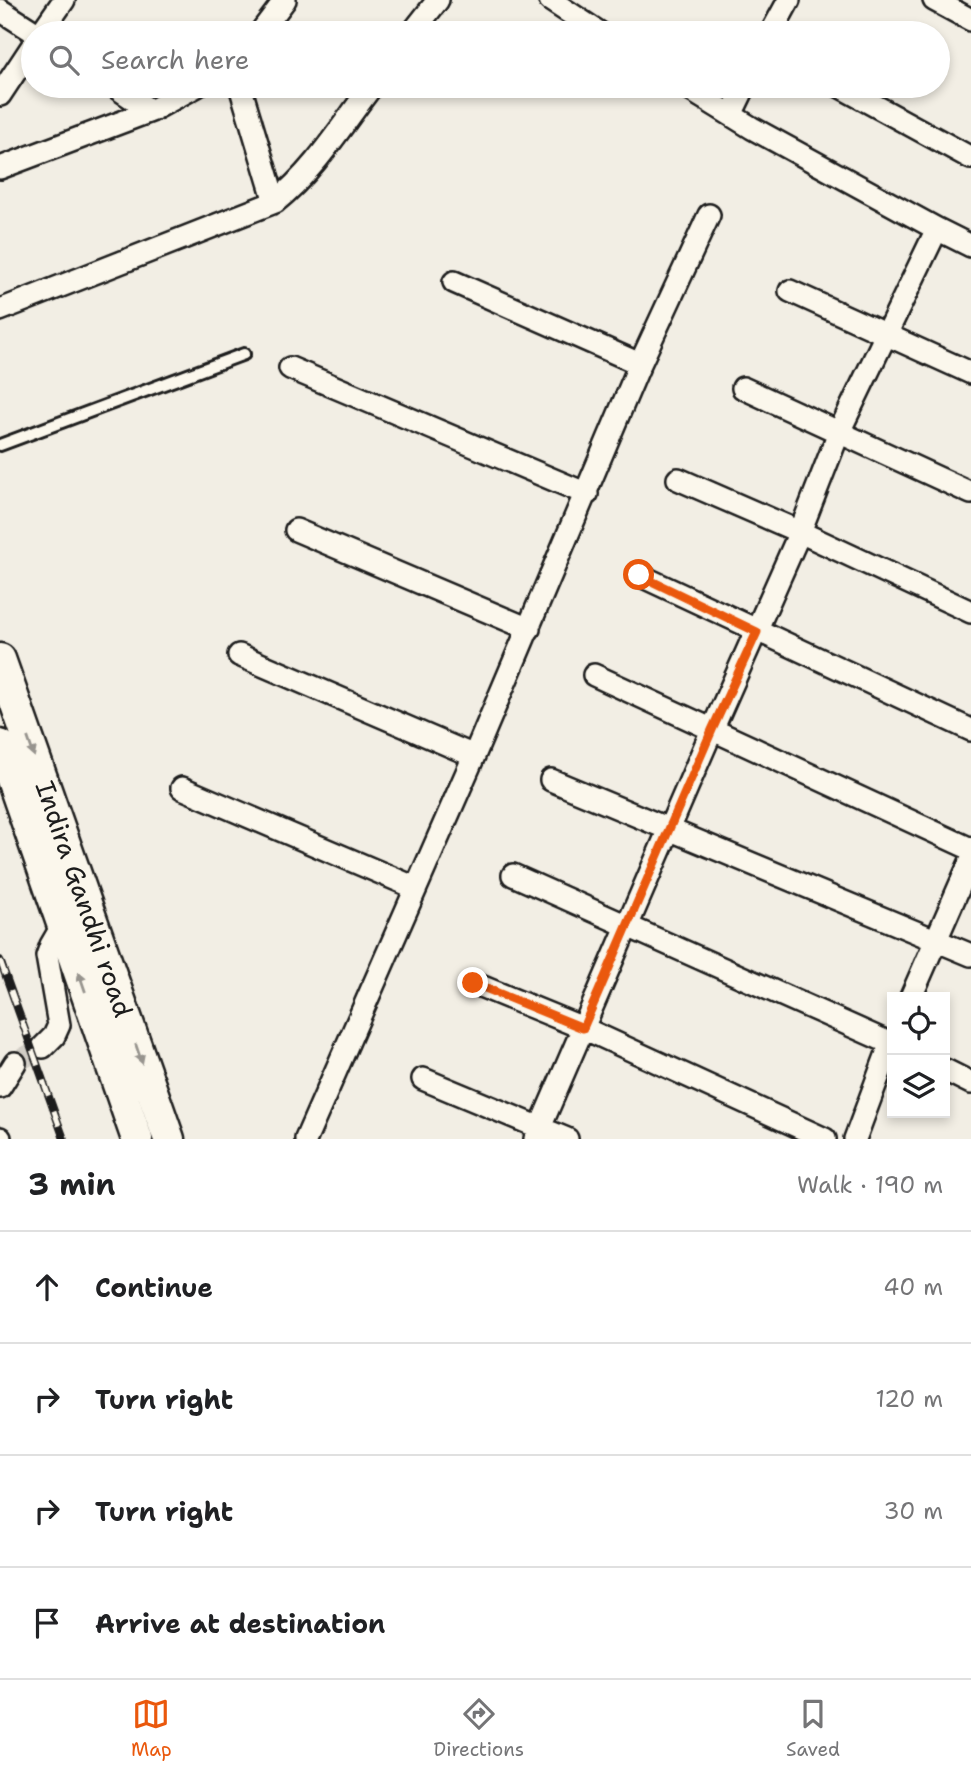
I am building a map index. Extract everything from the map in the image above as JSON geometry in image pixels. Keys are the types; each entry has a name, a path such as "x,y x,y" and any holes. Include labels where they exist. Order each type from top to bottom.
{"main road":[{"name":"Indira Gandhi road","path":"0,659 169,1139"},
{"name":"Indira Gandhi road","path":"0,745 137,1139"}],"street":[{"path":"47,21 64,0"},
{"path":"269,21 285,0"},
{"path":"421,21 438,0"},
{"path":"550,0 582,21"},
{"path":"934,0 971,20"},
{"path":"777,21 785,1"},
{"path":"0,9 21,22"},
{"path":"0,95 21,63"},
{"path":"132,98 151,111"},
{"path":"0,168 151,111 175,98"},
{"path":"244,98 275,202"},
{"path":"0,310 275,202 306,172 363,98"},
{"path":"704,98 971,246"},
{"path":"731,114 739,98"},
{"path":"861,98 971,158"},
{"path":"306,1139 529,629 640,364 709,215"},
{"path":"538,1133 800,532 839,432 937,229"},
{"path":"454,282 640,364"},
{"path":"790,291 971,373"},
{"path":"290,368 587,494"},
{"path":"743,388 971,493"},
{"path":"678,479 800,532 971,612"},
{"path":"296,530 529,629"},
{"path":"639,575 971,730"},
{"path":"239,656 474,756"},
{"path":"594,675 971,849"},
{"path":"551,780 971,955"},
{"path":"182,788 416,888"},
{"path":"913,992 971,860"},
{"path":"513,875 887,1041"},
{"path":"43,1047 54,1036 59,1025 47,956 62,926"},
{"path":"473,983 583,1028 825,1139"},
{"path":"855,1139 887,1055"},
{"path":"0,1087 15,1063"},
{"path":"950,1072 971,1083"},
{"path":"423,1079 538,1133 567,1139"}],"lane":[{"path":"0,445 244,354"}],"tunnel":[{"path":"15,1063 43,1047"}],"railway":[{"path":"0,960 64,1139"}],"route":[{"path":"473,983 583,1028 757,632 639,575"}]}
